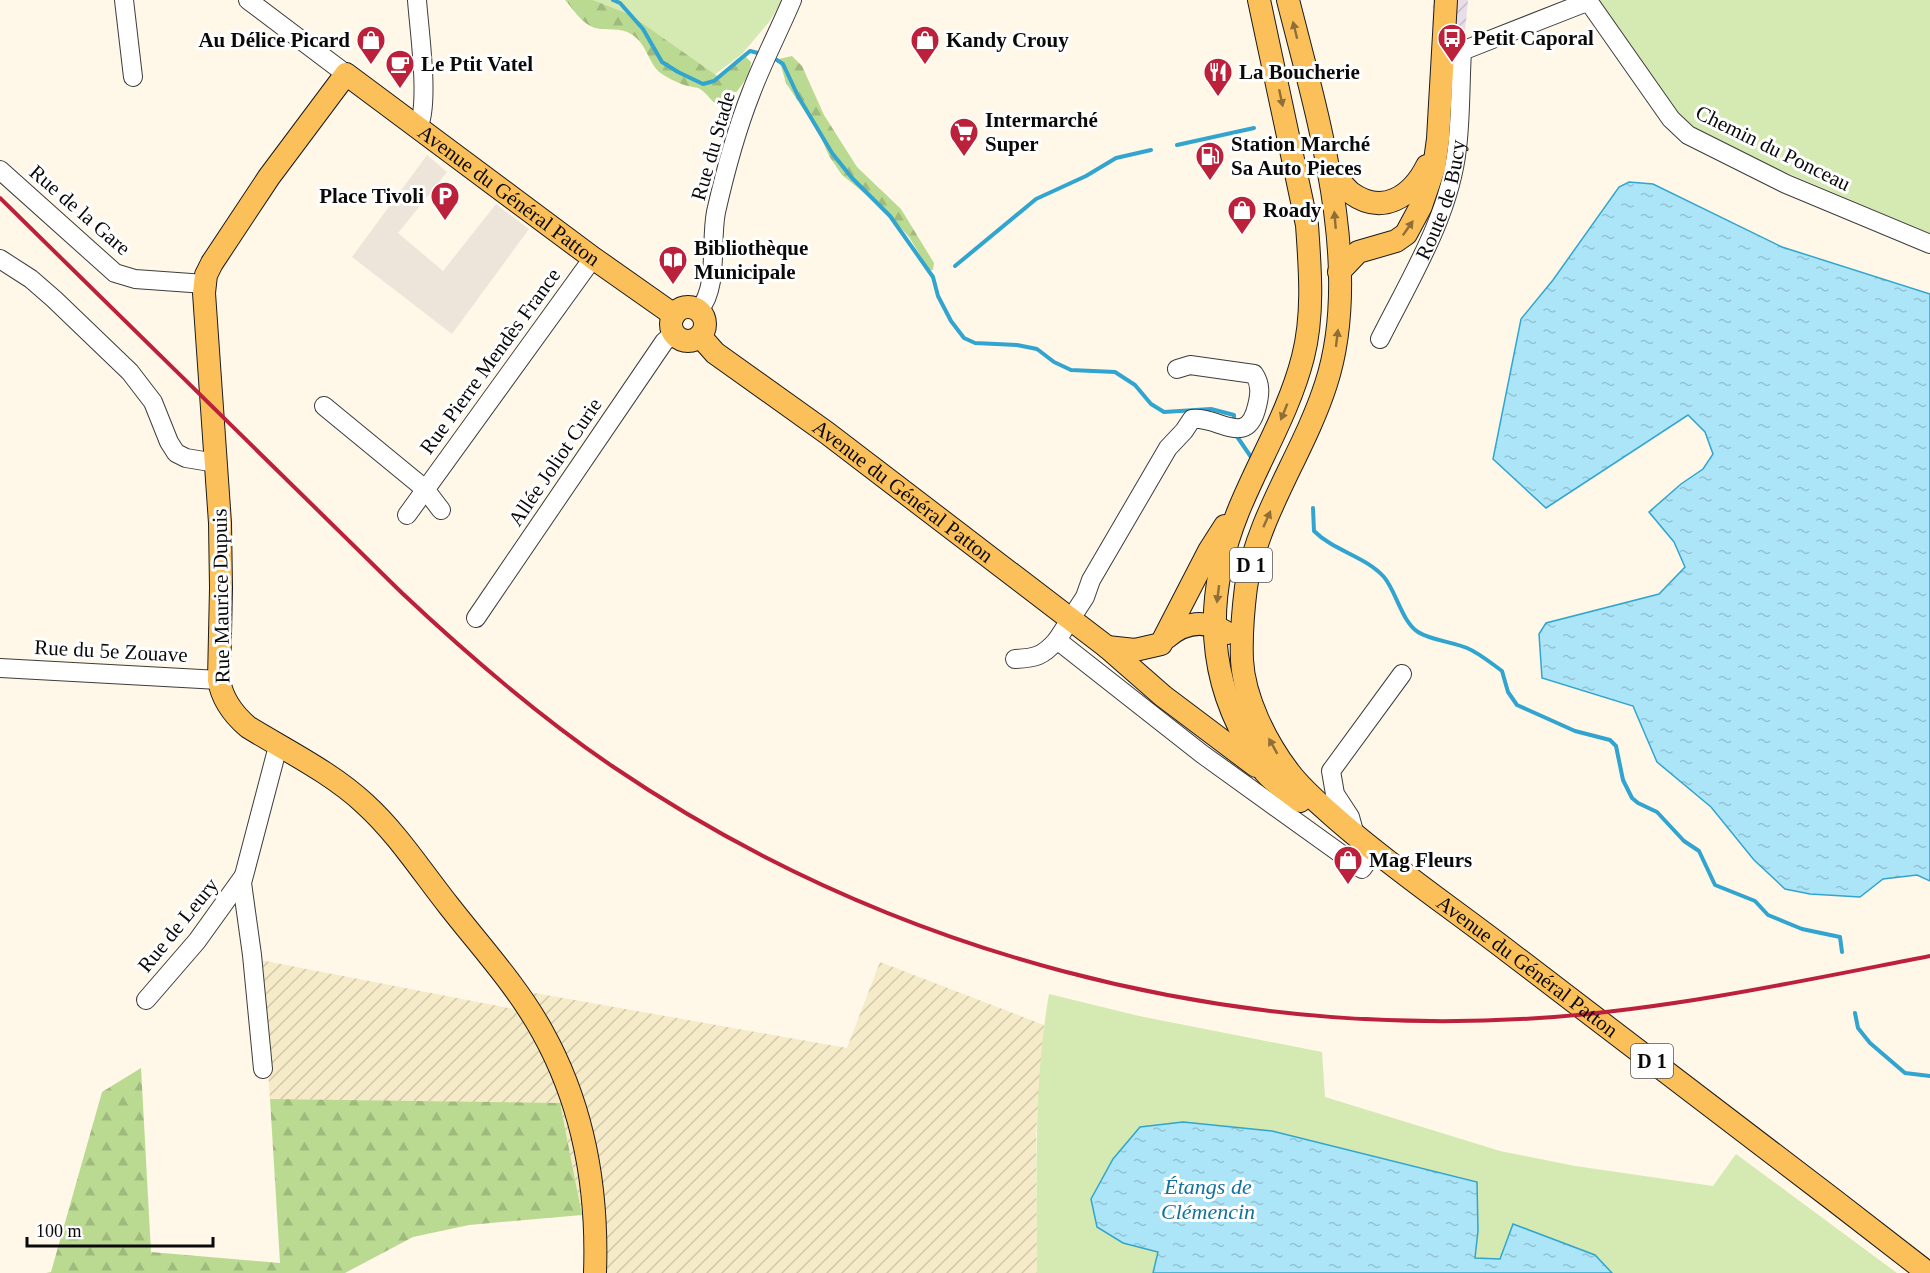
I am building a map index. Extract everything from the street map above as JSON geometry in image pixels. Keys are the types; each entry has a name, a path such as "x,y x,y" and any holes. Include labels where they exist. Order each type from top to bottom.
{"main road":[{"name":"D 1","path":"1259,0 1307,225 1310,298 1304,355 1295,383 1273,439 1248,489 1228,539 1218,589 1215,626 1218,666 1228,702 1240,729 1266,774 1303,803 1355,834"},
{"name":"D 1","path":"1288,0 1328,168 1334,207 1340,272 1338,332 1335,352 1318,408 1264,524 1255,549 1246,592 1243,666 1256,712 1290,774 1314,799 1355,834"},
{"name":"Route de Bucy","path":"1340,272 1358,252 1396,241 1406,234 1416,217 1434,168 1453,51 1446,0"},
{"name":"Avenue du Général Patton","path":"346,74 592,258 674,324"},
{"name":"Rue Maurice Dupuis","path":"346,74 268,177 212,263 205,284 204,307 216,463 221,588 219,680 226,701 242,722 340,784 375,815 505,977 543,1032 562,1071 587,1151 594,1194 595,1273"},
{"name":"Route de Bucy","path":"1328,168 1351,193 1377,202 1392,202 1403,196 1422,177 1438,139"},
{"path":"688,307 699,310 705,320 704,332 689,341 684,340 674,324 677,311 688,307"},
{"name":"Avenue du Général Patton","path":"700,336 716,353 827,433 1107,647 1163,696"},
{"path":"1248,489 1209,551 1171,623 1154,666 1155,678 1163,696 1266,774"},
{"path":"1107,647 1135,650 1163,641 1174,630 1188,624 1202,623 1226,632 1236,643 1243,666 1240,686 1228,702 1208,712 1184,711"},
{"name":"Avenue du Général Patton","path":"1355,834 1929,1273"}],"street":[{"path":"124,0 133,77"},
{"path":"248,0 346,74"},
{"path":"417,0 423,102 422,121 418,128"},
{"name":"Rue du Stade","path":"699,310 704,304 711,285 716,216 726,169 751,93 792,0"},
{"name":"Chemin du Ponceau","path":"1453,51 1584,3 1591,5 1671,119 1688,135 1786,184 1930,244"},
{"name":"Route de Bucy","path":"1380,339 1438,221 1447,194 1457,148 1453,51"},
{"name":"Rue de la Gare","path":"0,170 115,273 135,279 205,284"},
{"name":"Rue Pierre Mendès France","path":"407,515 592,258"},
{"path":"0,259 31,279 130,372 153,402 169,442 176,453 186,458 216,463"},
{"name":"Allée Joliot Curie","path":"476,618 674,324"},
{"path":"1015,659 1034,658 1047,651 1058,640 1085,597 1098,586 1180,447 1184,431 1192,419 1199,418 1235,429 1245,427 1253,420 1257,406 1259,381 1254,374 1190,365 1177,369"},
{"name":"Rue Pierre Mendès France","path":"324,406 425,489 441,510"},
{"path":"1058,640 1202,754 1362,869 1375,851"},
{"name":"Rue du 5e Zouave","path":"0,668 219,680"},
{"path":"1355,834 1350,817 1335,794 1331,771 1402,674"},
{"path":"263,1069 243,877 278,746"},
{"name":"Rue de Leury","path":"146,1000 197,941 243,877"}],"shaded area":[{"path":"1433,0 1468,0 1464,42 1432,53"},
{"name":"Place Tivoli","path":"427,155 447,172 398,233 443,271 496,204 529,229 452,334 352,257"},
{"path":"260,960 540,1014 529,992 847,1048 880,962 1044,1025 1036,1133 1037,1273 587,1273 582,1215 560,1104 270,1099"}],"green space":[{"path":"565,0 593,0 629,14 720,78 737,59 745,56 751,62 748,74 726,105 718,104 700,89 668,78 658,71 636,37 622,31 590,26"},
{"path":"593,0 783,0 769,22 742,54 713,76 629,14"},
{"path":"1590,0 1930,0 1930,234 1684,129"},
{"path":"792,56 802,66 824,115 857,167 901,209 934,263 933,270 929,270 909,237 884,209 842,175 829,156 819,133 786,83 779,59"},
{"path":"1049,994 1139,1016 1322,1052 1325,1097 1500,1151 1575,1166 1713,1186 1736,1154 1897,1273 1037,1273 1038,1098"},
{"path":"141,1068 151,1252 280,1263 270,1099 560,1103 582,1215 469,1225 413,1237 345,1273 46,1273 51,1272 102,1092"}],"water":[{"path":"1629,182 1653,184 1782,247 1930,294 1930,881 1917,875 1883,879 1860,897 1810,894 1785,889 1754,860 1711,807 1657,762 1633,706 1542,678 1539,634 1546,623 1659,594 1685,567 1674,542 1649,512 1681,484 1703,469 1713,454 1705,432 1688,415 1546,508 1493,459 1521,319 1553,280 1619,187"},
{"name":"Étangs de Clémencin","path":"1183,1122 1272,1131 1477,1182 1478,1231 1475,1258 1500,1259 1513,1224 1595,1255 1612,1273 1153,1273 1158,1252 1123,1243 1097,1227 1091,1199 1113,1159 1140,1127"}],"waterway":[{"path":"613,0 620,3 643,29 662,62 703,84 714,81 750,51 758,53"},
{"path":"777,60 783,64 798,96 832,153 852,178 890,216 933,277 938,296 951,321 964,338 975,343 1017,345 1037,349 1054,362 1071,370 1115,372 1135,385 1151,404 1164,412 1211,409 1234,415 1234,419"},
{"path":"1177,145 1254,128"},
{"path":"955,266 1036,199 1086,176 1116,158 1151,150"},
{"path":"1236,435 1251,457"},
{"path":"1313,508 1314,531 1331,544 1368,564 1384,577 1403,614 1418,632 1467,648 1502,671 1508,692 1517,705 1575,731 1610,740 1616,746 1623,780 1632,798 1657,812 1684,841 1699,851 1715,885 1755,901 1768,915 1802,929 1840,937 1842,952"},
{"path":"1855,1013 1858,1028 1870,1043 1905,1073 1930,1076"}],"railway":[{"path":"0,198 402,593 478,662 530,705 612,766 718,832 829,888 944,934 1062,971 1183,998 1306,1015 1430,1021 1554,1017 1649,1007 1743,992 1930,956"}],"place":[{"name":"Petit Caporal","path":"1452,64"},
{"name":"Au Délice Picard","path":"371,66"},
{"name":"Kandy Crouy","path":"925,66"},
{"name":"Le Ptit Vatel","path":"400,90"},
{"name":"La Boucherie","path":"1218,98"},
{"name":"Intermarché Super","path":"964,158"},
{"name":"Station Marché Sa Auto Pieces","path":"1210,182"},
{"name":"Place Tivoli","path":"445,222"},
{"name":"Roady","path":"1242,236"},
{"name":"Bibliothèque Municipale","path":"673,286"},
{"name":"Mag Fleurs","path":"1348,886"}]}
